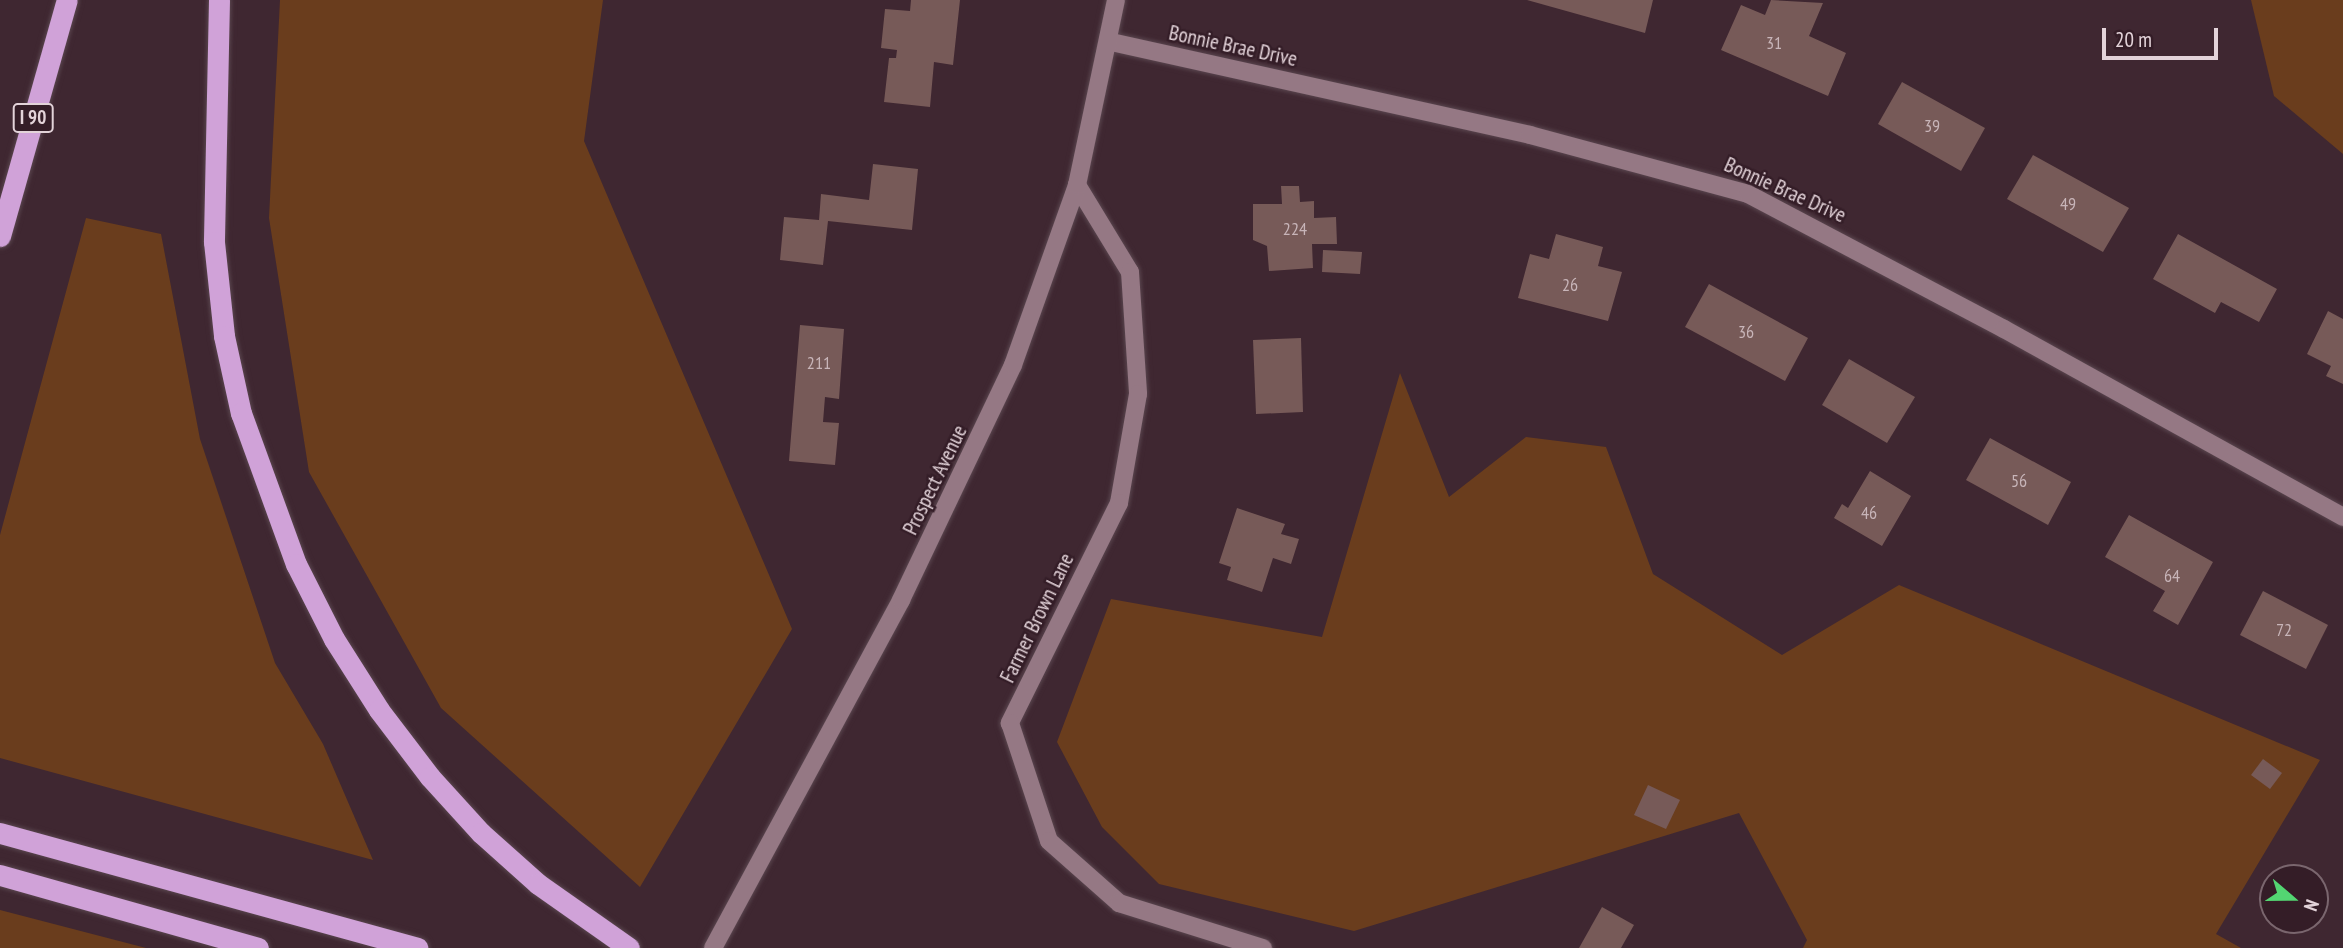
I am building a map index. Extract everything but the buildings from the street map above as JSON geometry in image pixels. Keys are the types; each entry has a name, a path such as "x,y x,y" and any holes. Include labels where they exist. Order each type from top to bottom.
{"highway":[{"name":"I 90","path":"0,236 67,0"},
{"path":"219,0 214,242 224,335 241,413 296,564 334,639 379,710 430,777 481,833 538,884 629,948"},
{"path":"0,833 417,948"},
{"path":"0,875 258,948"}],"street":[{"name":"Prospect Avenue","path":"713,948 901,600 978,443 1044,285 1077,185 1111,42 1116,0"},
{"name":"Bonnie Brae Drive","path":"1111,42 1530,135 1748,194 1825,231 2343,517"},
{"name":"Farmer Brown Lane","path":"1077,185 1130,272 1138,394 1119,503 1010,723 1049,841 1119,904 1263,948"}],"shaded area":[{"path":"280,0 603,0 584,141 792,629 640,887 441,708 309,472 269,218"},
{"path":"2251,0 2343,0 2343,154 2274,96"},
{"path":"86,218 161,234 200,439 275,663 323,744 373,860 0,758 0,535"},
{"path":"1400,373 1449,497 1526,437 1606,447 1653,574 1782,655 1899,585 2320,760 2216,934 2241,948 1803,948 1807,940 1739,813 1354,931 1159,884 1102,827 1057,742 1111,599 1322,637"},
{"path":"0,910 146,948 0,948"}]}
